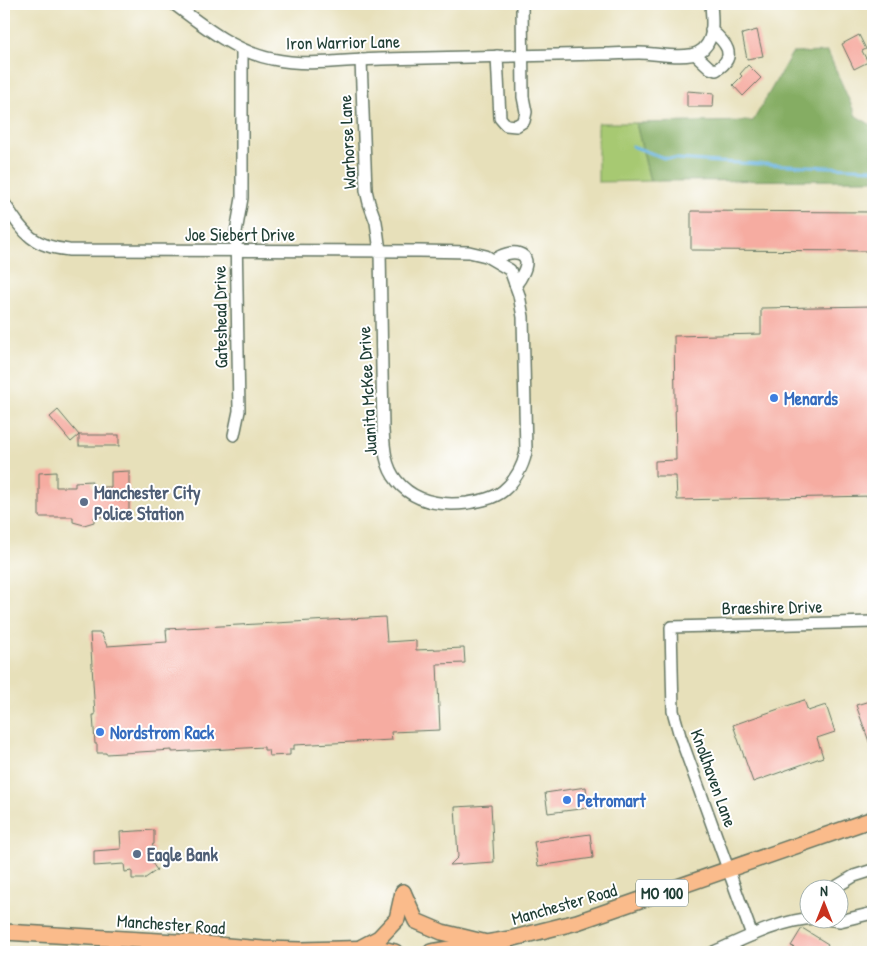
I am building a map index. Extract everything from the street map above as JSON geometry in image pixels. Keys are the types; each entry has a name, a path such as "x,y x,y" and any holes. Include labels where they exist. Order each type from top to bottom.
{"main road":[{"name":"Manchester Road","path":"431,952 489,943 577,922 873,819"},
{"path":"359,949 379,938 398,919 402,892 416,921 442,932 489,943"},
{"path":"4,922 30,934"},
{"name":"Manchester Road","path":"4,932 262,949 378,948 395,952"}],"street":[{"name":"Iron Warrior Lane","path":"174,4 242,50 271,59 304,64 361,60 497,56 640,53 689,56 696,54"},
{"path":"497,56 500,118 506,125 516,126 524,121 526,117 523,97 522,4"},
{"path":"711,4 711,30 711,37 708,44 696,54 710,68 716,70 724,65 728,49 725,43 711,30"},
{"name":"Gateshead Drive","path":"234,435 239,411 236,232 242,198 242,50"},
{"name":"Warhorse Lane","path":"361,60 364,175 369,202 379,233 380,251"},
{"name":"Joe Siebert Drive","path":"4,202 22,231 42,245 51,248 69,250 469,252 486,256 510,270"},
{"name":"Juanita McKee Drive","path":"380,251 384,452 389,468 397,482 413,495 442,505 482,501 503,491 517,475 523,464 526,452 523,317 519,295 510,270"},
{"path":"494,260 502,254 510,252 517,252 523,256 527,263 519,282 515,284"},
{"name":"Braeshire Drive","path":"671,627 873,622"},
{"name":"Knollhaven Lane","path":"671,627 673,711 680,736 752,935"},
{"path":"850,878 873,870"},
{"path":"850,919 873,913"},
{"path":"714,952 800,917"}],"green space":[{"path":"828,52 856,116 873,126 873,180 650,181 636,123 753,121 792,53"},
{"path":"598,123 636,123 650,181 598,182"}],"building":[{"path":"757,30 763,56 747,59 742,34"},
{"path":"859,35 866,49 862,51 868,62 854,69 842,44"},
{"path":"748,65 761,78 743,96 733,85 742,76 740,74"},
{"path":"687,91 714,93 713,107 687,107"},
{"path":"691,211 873,212 873,251 691,250"},
{"name":"Menards","path":"873,306 873,496 677,500 676,476 655,476 655,461 676,460 674,336 761,334 761,308"},
{"path":"58,410 79,435 71,442 50,417"},
{"path":"79,435 119,435 119,446 79,446"},
{"name":"Manchester City Police Station","path":"129,471 129,516 94,517 94,522 84,525 73,522 73,517 39,517 39,473 56,472 56,487 75,487 75,482 92,481 92,487 111,487 111,472"},
{"path":"385,617 387,642 416,640 416,650 464,648 465,663 437,664 440,730 391,732 392,740 294,745 294,749 290,749 290,755 269,756 268,750 264,750 264,747 172,752 172,750 97,753 93,715 95,715 90,633 101,633 107,646 167,642 166,629"},
{"path":"804,700 808,711 826,705 835,732 817,738 823,757 753,782 733,725"},
{"path":"873,700 873,750 872,750 856,705"},
{"name":"Petromart","path":"586,787 588,808 548,813 545,793"},
{"path":"491,805 494,862 450,865 458,857 455,807"},
{"name":"Eagle Bank","path":"154,830 154,844 152,845 155,850 152,851 155,856 152,857 155,861 152,863 157,870 144,879 132,879 132,871 125,872 124,864 94,866 94,851 121,849 120,832"},
{"path":"590,834 593,858 538,866 534,842"},
{"path":"802,928 838,952 790,952 794,947 791,946"}],"waterway":[{"path":"632,146 664,158 873,169"}],"place":[{"name":"Menards","path":"774,398"},
{"name":"Manchester City Police Station","path":"84,502"},
{"name":"Nordstrom Rack","path":"100,732"},
{"name":"Petromart","path":"567,800"},
{"name":"Eagle Bank","path":"137,854"}]}
